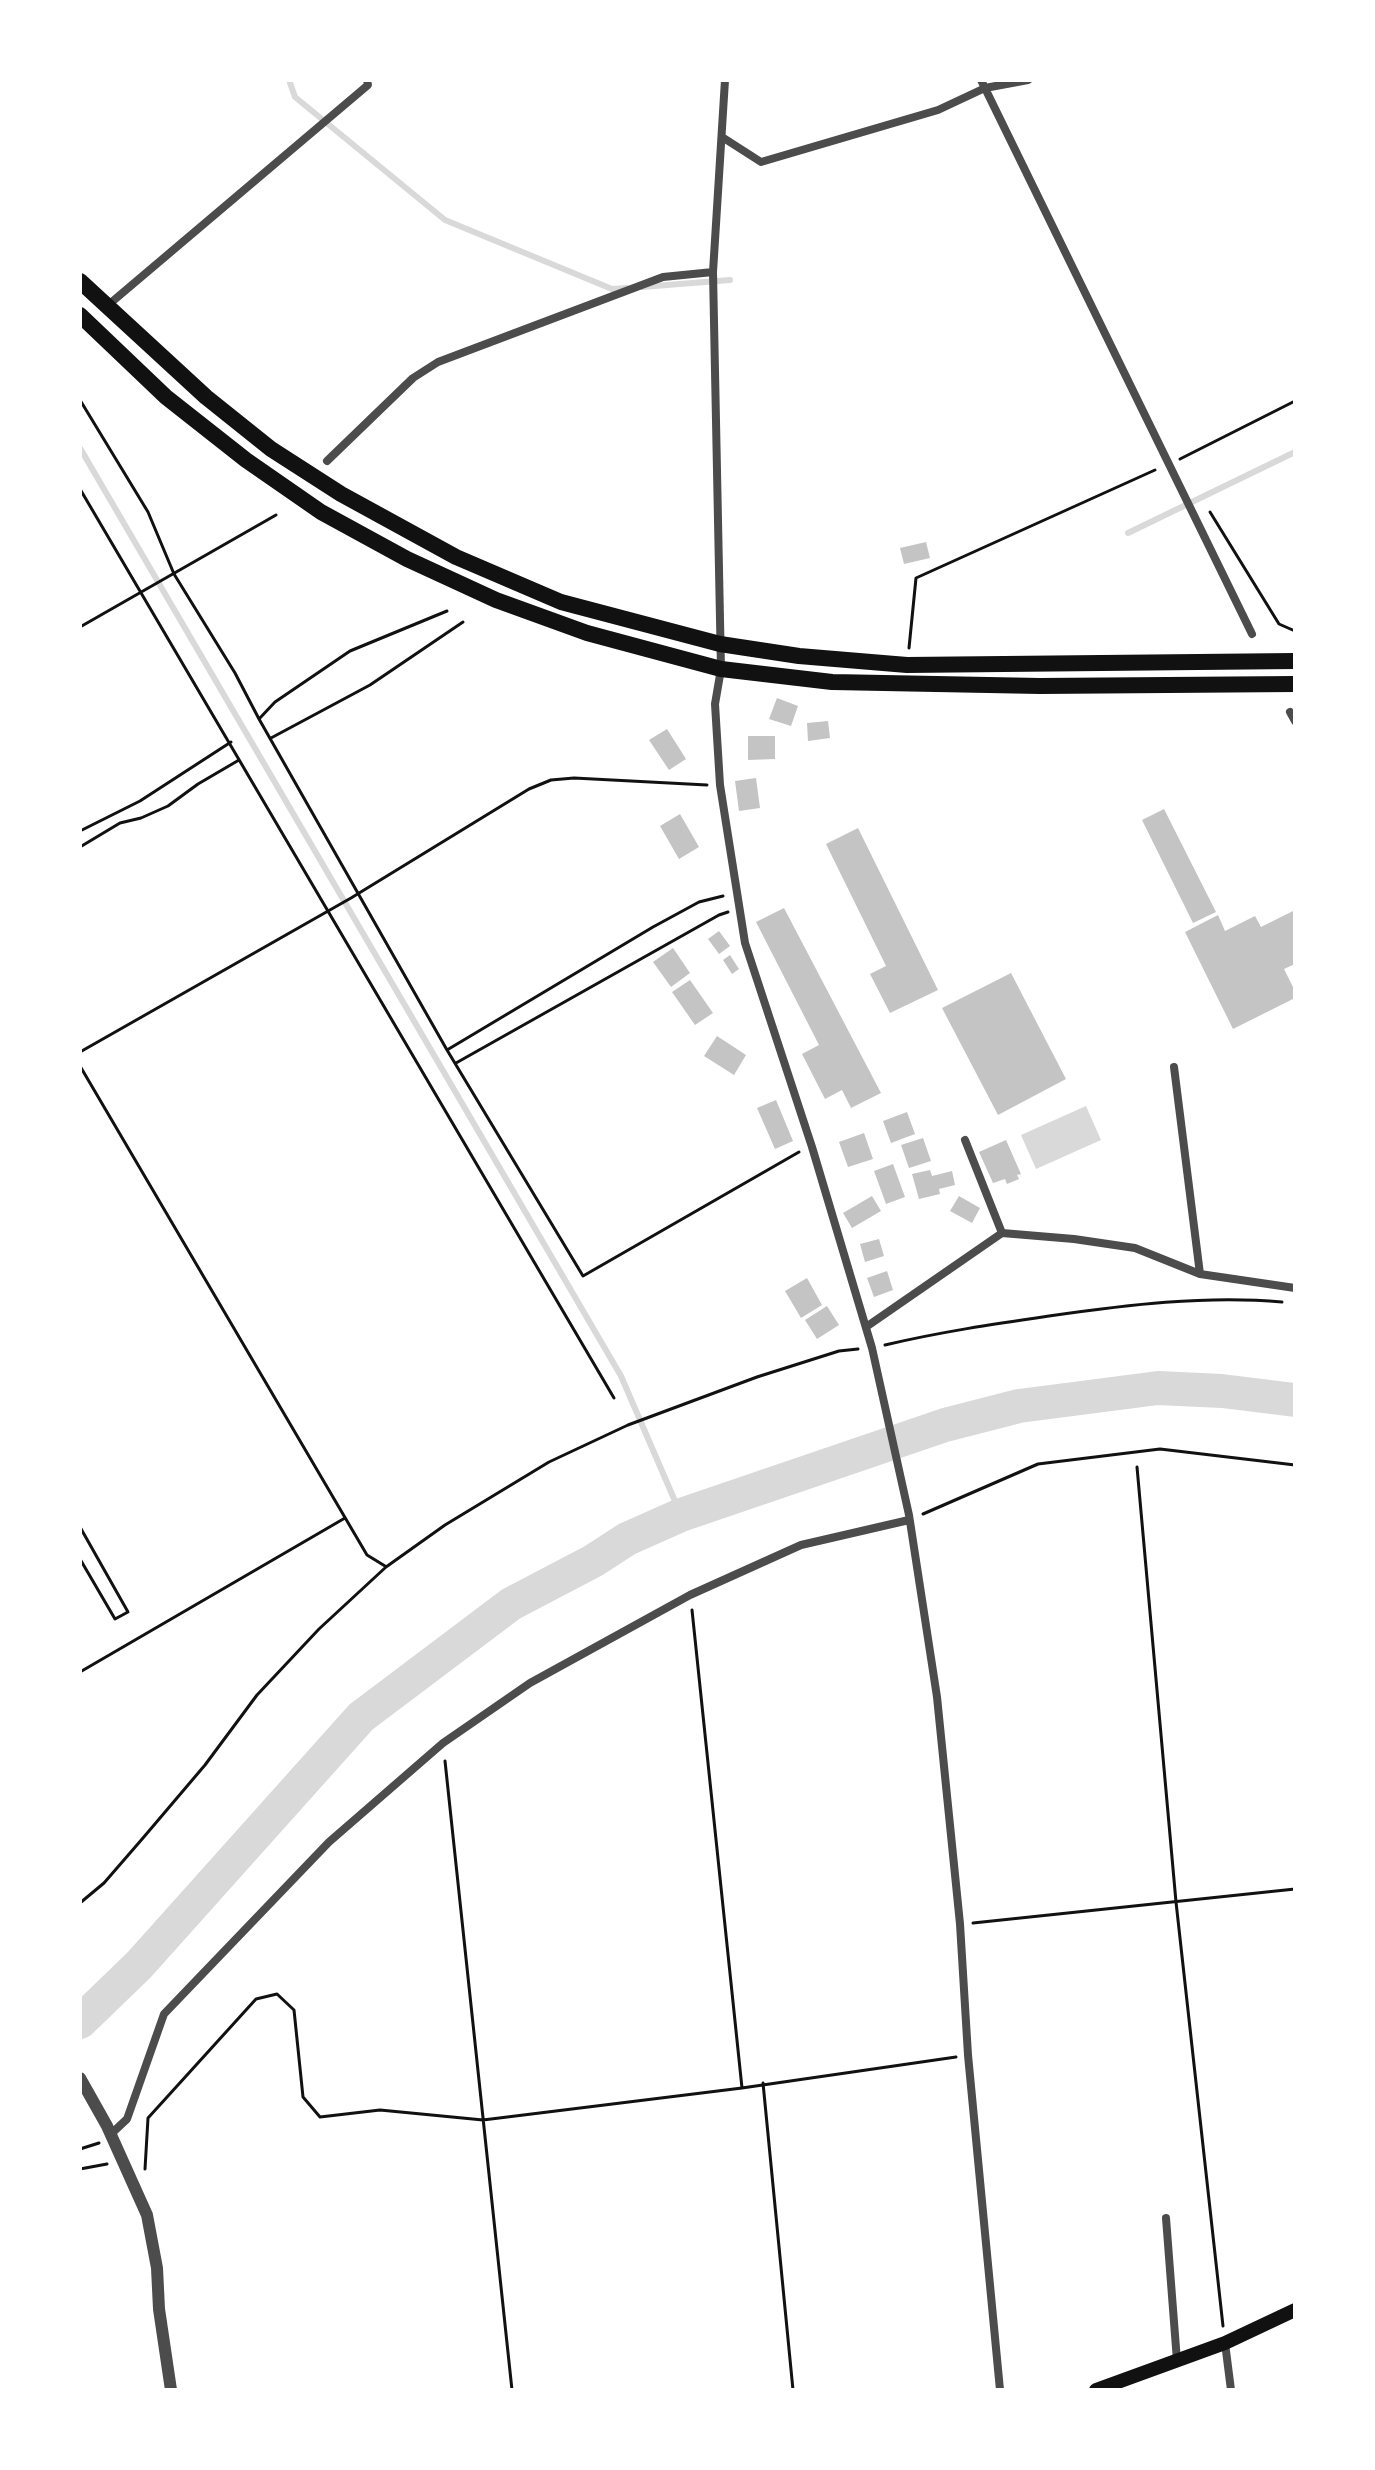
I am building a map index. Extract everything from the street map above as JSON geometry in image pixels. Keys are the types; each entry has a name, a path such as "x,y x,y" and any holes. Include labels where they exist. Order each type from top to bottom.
{"highway":[{"path":"80,281 206,397 271,449 341,494 456,557 561,602 720,644 799,656 907,665 1295,661"},
{"path":"80,315 166,397 246,460 321,512 407,559 496,600 587,633 721,669 832,682 1040,686 1295,684"}],"main road":[{"path":"1096,2390 1225,2343 1295,2310"}],"street":[{"path":"107,307 368,85 367,80"},
{"path":"725,80 713,272 721,669 715,704 720,785 745,943 812,1147 873,1350 909,1518 937,1697 1000,2390"},
{"path":"722,137 761,162 938,110 983,84 1028,80"},
{"path":"983,84 1252,634"},
{"path":"327,461 413,378 438,362 663,277 713,272"},
{"path":"1290,712 1295,721"},
{"path":"1174,1067 1200,1274"},
{"path":"965,1140 1002,1233"},
{"path":"866,1327 1002,1233 1135,1248 1200,1274 1295,1288"},
{"path":"109,2130 127,2119 164,2014 329,1842 443,1743 530,1683 690,1595 801,1545 909,1518"},
{"path":"80,2078 109,2130 147,2215 157,2268 159,2309 171,2390"},
{"path":"1166,2218 1177,2361"},
{"path":"1225,2343 1231,2390"}],"path":[{"path":"80,400 148,512 174,574 235,673 447,1050 583,1276 792,1155 812,1147"},
{"path":"907,665 916,578 1169,464 1295,401"},
{"path":"80,489 614,1398"},
{"path":"1186,498 1193,495 1206,506 1279,624 1295,631"},
{"path":"80,627 276,515"},
{"path":"259,719 275,702 350,651 447,611"},
{"path":"271,738 370,685 463,622"},
{"path":"80,831 140,801 231,742"},
{"path":"80,847 120,823 168,806 239,760"},
{"path":"80,1052 351,898 529,789 551,780 574,778 720,785"},
{"path":"447,1050 699,902 738,892"},
{"path":"456,1063 719,915 740,910"},
{"path":"80,1066 367,1555 386,1567"},
{"path":"80,1903 104,1883 205,1765 257,1695 319,1629 386,1567 445,1525 549,1462 628,1425 757,1377 839,1351 873,1350 985,1325 1118,1305 1240,1298 1281,1302"},
{"path":"909,1518 1038,1464 1160,1449 1295,1465"},
{"path":"1137,1467 1176,1902 1225,2343"},
{"path":"80,1672 345,1518"},
{"path":"80,1527 128,1612 115,1619 80,1559"},
{"path":"690,1595 742,2088"},
{"path":"443,1743 512,2390"},
{"path":"960,1924 1295,1889"},
{"path":"145,2178 148,2118 256,1999 277,1994 294,2010 303,2097 320,2117 380,2110 483,2120 742,2088 968,2055"},
{"path":"763,2083 793,2390"},
{"path":"80,2169 107,2164"}],"shaded area":[{"path":"1086,1106 1101,1140 1036,1169 1021,1135"}],"building":[{"path":"926,542 930,558 904,564 900,548"},
{"path":"777,698 798,706 791,726 769,719"},
{"path":"828,721 830,738 808,741 807,723"},
{"path":"667,729 686,759 669,770 649,740"},
{"path":"748,736 775,736 775,759 748,760"},
{"path":"756,778 760,808 739,811 735,781"},
{"path":"1164,809 1216,912 1193,923 1142,820"},
{"path":"680,814 699,847 679,859 660,826"},
{"path":"858,828 938,990 890,1013 870,974 886,966 826,844"},
{"path":"784,908 881,1093 851,1108 842,1090 825,1099 802,1054 819,1045 756,922"},
{"path":"1295,910 1295,964 1284,969 1295,991 1295,998 1233,1029 1185,932 1218,915 1225,931 1255,916 1261,927"},
{"path":"719,931 730,946 719,954 708,939"},
{"path":"673,948 690,973 671,987 653,962"},
{"path":"730,955 739,969 732,974 723,960"},
{"path":"1011,973 1066,1079 998,1115 942,1008"},
{"path":"690,980 713,1013 695,1025 672,992"},
{"path":"717,1036 746,1055 734,1075 704,1056"},
{"path":"776,1100 793,1141 775,1149 757,1108"},
{"path":"907,1112 915,1134 891,1143 883,1121"},
{"path":"864,1133 873,1159 848,1167 839,1142"},
{"path":"923,1138 931,1161 909,1168 901,1145"},
{"path":"1006,1140 1021,1174 1017,1175 1019,1179 1007,1184 1005,1179 993,1183 979,1152"},
{"path":"893,1164 905,1197 886,1204 874,1171"},
{"path":"930,1170 932,1176 952,1171 955,1185 939,1189 940,1194 919,1199 912,1174"},
{"path":"872,1196 881,1211 852,1228 843,1213"},
{"path":"959,1196 980,1208 972,1223 950,1211"},
{"path":"879,1239 884,1256 865,1262 860,1244"},
{"path":"887,1271 893,1290 874,1297 867,1278"},
{"path":"807,1278 822,1305 801,1318 785,1291"},
{"path":"827,1306 839,1325 817,1339 805,1320"}],"waterway":[{"path":"289,80 295,97 445,220 612,289 627,288"},
{"path":"642,287 730,280"},
{"path":"80,448 621,1376 681,1515"},
{"path":"1128,533 1295,452"},
{"path":"80,2022 139,1965 361,1717 511,1604 593,1561 627,1539 681,1515 945,1425 1019,1406 1158,1388 1222,1391 1295,1400"}]}
